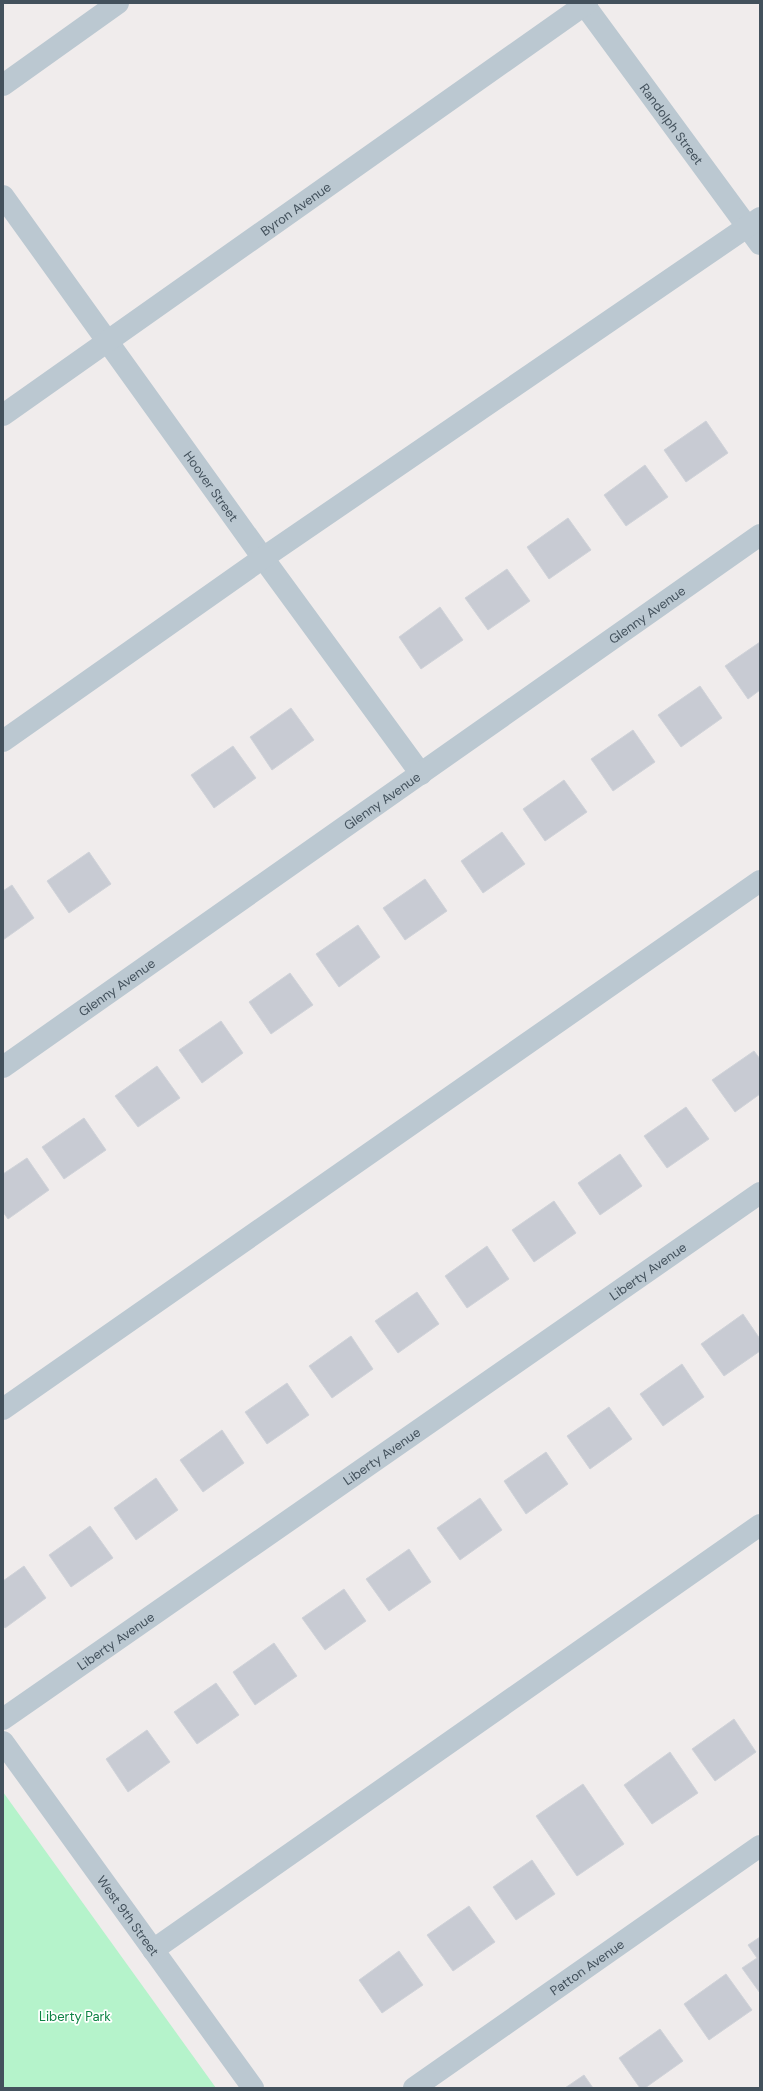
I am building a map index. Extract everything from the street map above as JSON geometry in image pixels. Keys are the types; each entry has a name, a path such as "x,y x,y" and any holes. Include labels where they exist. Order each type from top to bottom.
{"street":[{"path":"3,85 118,3"},
{"name":"Randolph Street","path":"585,4 754,222 760,244"},
{"name":"Byron Avenue","path":"3,415 585,4"},
{"name":"Hoover Street","path":"3,196 263,558 421,774"},
{"path":"3,741 263,558 754,222"},
{"name":"Glenny Avenue","path":"3,1067 760,535"},
{"path":"3,1409 760,881"},
{"name":"Liberty Avenue","path":"3,1719 760,1193"},
{"path":"153,1950 760,1525"},
{"name":"West 9th Street","path":"3,1742 253,2088"},
{"name":"Patton Avenue","path":"414,2088 760,1846"}],"green space":[{"name":"Liberty Park","path":"3,1792 216,2088 3,2088"}],"building":[{"path":"706,421 728,453 686,482 664,450"},
{"path":"645,465 668,497 626,526 604,495"},
{"path":"568,518 591,550 549,579 527,547"},
{"path":"507,569 530,601 488,630 465,598"},
{"path":"440,607 463,640 421,669 399,637"},
{"path":"760,642 760,690 748,699 725,666"},
{"path":"700,686 722,718 681,747 658,715"},
{"path":"291,708 314,740 272,770 250,737"},
{"path":"633,730 655,762 613,791 591,759"},
{"path":"233,746 256,778 214,808 191,775"},
{"path":"564,780 587,812 545,841 523,809"},
{"path":"502,832 525,864 483,893 461,861"},
{"path":"89,852 111,884 69,913 47,881"},
{"path":"425,879 447,911 405,940 383,908"},
{"path":"12,885 34,918 3,940 3,891"},
{"path":"358,925 380,957 339,987 316,954"},
{"path":"290,973 313,1005 271,1034 249,1002"},
{"path":"221,1021 243,1053 202,1083 179,1050"},
{"path":"754,1051 760,1059 760,1094 735,1112 712,1080"},
{"path":"157,1066 180,1098 138,1127 115,1096"},
{"path":"686,1107 709,1139 667,1168 644,1136"},
{"path":"84,1118 106,1150 64,1179 42,1147"},
{"path":"620,1154 642,1186 600,1215 578,1183"},
{"path":"27,1158 49,1190 8,1219 3,1212 3,1174"},
{"path":"554,1201 576,1233 534,1262 512,1230"},
{"path":"487,1246 509,1279 467,1308 445,1276"},
{"path":"417,1292 439,1324 398,1353 375,1321"},
{"path":"743,1314 760,1339 760,1351 724,1376 701,1344"},
{"path":"351,1336 373,1369 332,1398 309,1366"},
{"path":"682,1364 704,1397 663,1426 640,1394"},
{"path":"287,1383 309,1415 267,1444 245,1412"},
{"path":"609,1407 632,1439 590,1469 567,1436"},
{"path":"222,1430 244,1463 203,1492 180,1460"},
{"path":"546,1452 568,1484 526,1514 504,1481"},
{"path":"156,1478 178,1510 136,1540 114,1508"},
{"path":"480,1498 502,1530 460,1560 437,1528"},
{"path":"90,1526 113,1558 71,1587 49,1555"},
{"path":"409,1549 431,1582 389,1611 366,1579"},
{"path":"24,1566 46,1598 5,1628 3,1625 3,1581"},
{"path":"344,1589 366,1621 325,1650 302,1618"},
{"path":"274,1643 297,1676 255,1705 233,1672"},
{"path":"216,1683 239,1715 197,1744 174,1712"},
{"path":"734,1719 756,1752 715,1781 692,1749"},
{"path":"147,1730 170,1762 128,1792 106,1759"},
{"path":"670,1752 698,1793 652,1824 624,1785"},
{"path":"583,1784 624,1844 577,1876 536,1816"},
{"path":"532,1860 555,1894 516,1920 493,1887"},
{"path":"469,1906 495,1942 453,1971 427,1935"},
{"path":"760,1937 760,1993 742,1968 757,1958 748,1945"},
{"path":"399,1951 423,1985 382,2013 359,1980"},
{"path":"726,1974 752,2010 709,2040 684,2004"},
{"path":"660,2029 683,2061 645,2088 640,2088 619,2058"},
{"path":"584,2075 593,2088 565,2088"}]}
